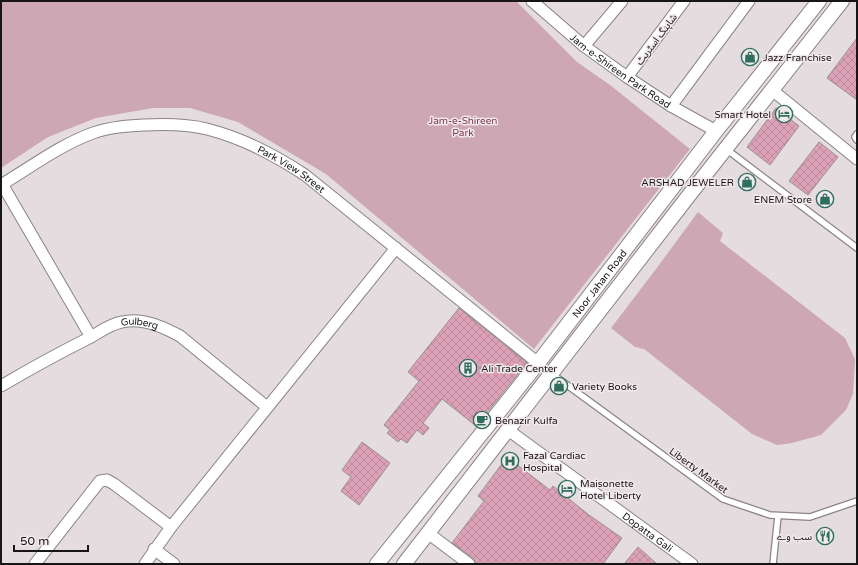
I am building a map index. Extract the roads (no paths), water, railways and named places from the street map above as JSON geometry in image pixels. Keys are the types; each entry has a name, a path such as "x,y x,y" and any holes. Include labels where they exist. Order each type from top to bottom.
{"street":[{"name":"Jam-e-Shireen Park Road","path":"532,1 584,46 627,77 671,106 716,131"},
{"path":"584,46 622,1"},
{"name":"شاپنگ اسٹریٹ","path":"627,77 684,1"},
{"path":"671,106 749,1"},
{"name":"Noor Jahan Road","path":"377,564 538,363 716,131 819,1"},
{"name":"Noor Jahan Road","path":"404,564 725,149 842,1"},
{"path":"772,90 853,154"},
{"name":"Park View Street","path":"1,184 65,145 100,131 112,128 152,125 196,127 231,137 282,159 305,175 538,363"},
{"path":"1,184 91,337"},
{"path":"145,564 154,549 171,527 396,248"},
{"name":"Gulberg","path":"1,386 62,351 110,326 122,322 133,321 166,328 180,336 267,407"},
{"name":"Dopatta Gali","path":"508,430 692,564"},
{"path":"35,564 100,481 107,480 114,484 171,527"},
{"path":"428,533 469,564"},
{"path":"154,549 174,564"}],"lane":[{"path":"857,134 855,137 857,140"},
{"path":"725,149 857,248"},
{"name":"Liberty Market","path":"551,373 723,499 770,515 810,517 857,501"},
{"path":"773,564 778,516"}],"place":[{"name":"Jazz Franchise","path":"750,57"},
{"name":"Smart Hotel","path":"784,114"},
{"name":"ARSHAD JEWELER","path":"747,182"},
{"name":"ENEM Store","path":"825,199"},
{"name":"Ali Trade Center","path":"468,368"},
{"name":"Variety Books","path":"559,386"},
{"name":"Benazir Kulfa","path":"482,420"},
{"name":"Fazal Cardiac Hospital","path":"510,461"},
{"name":"Maisonette Hotel Liberty","path":"567,489"},
{"name":"سب وے","path":"825,536"}],"park label":[{"name":"Jam-e-Shireen Park","path":"463,126"}]}
